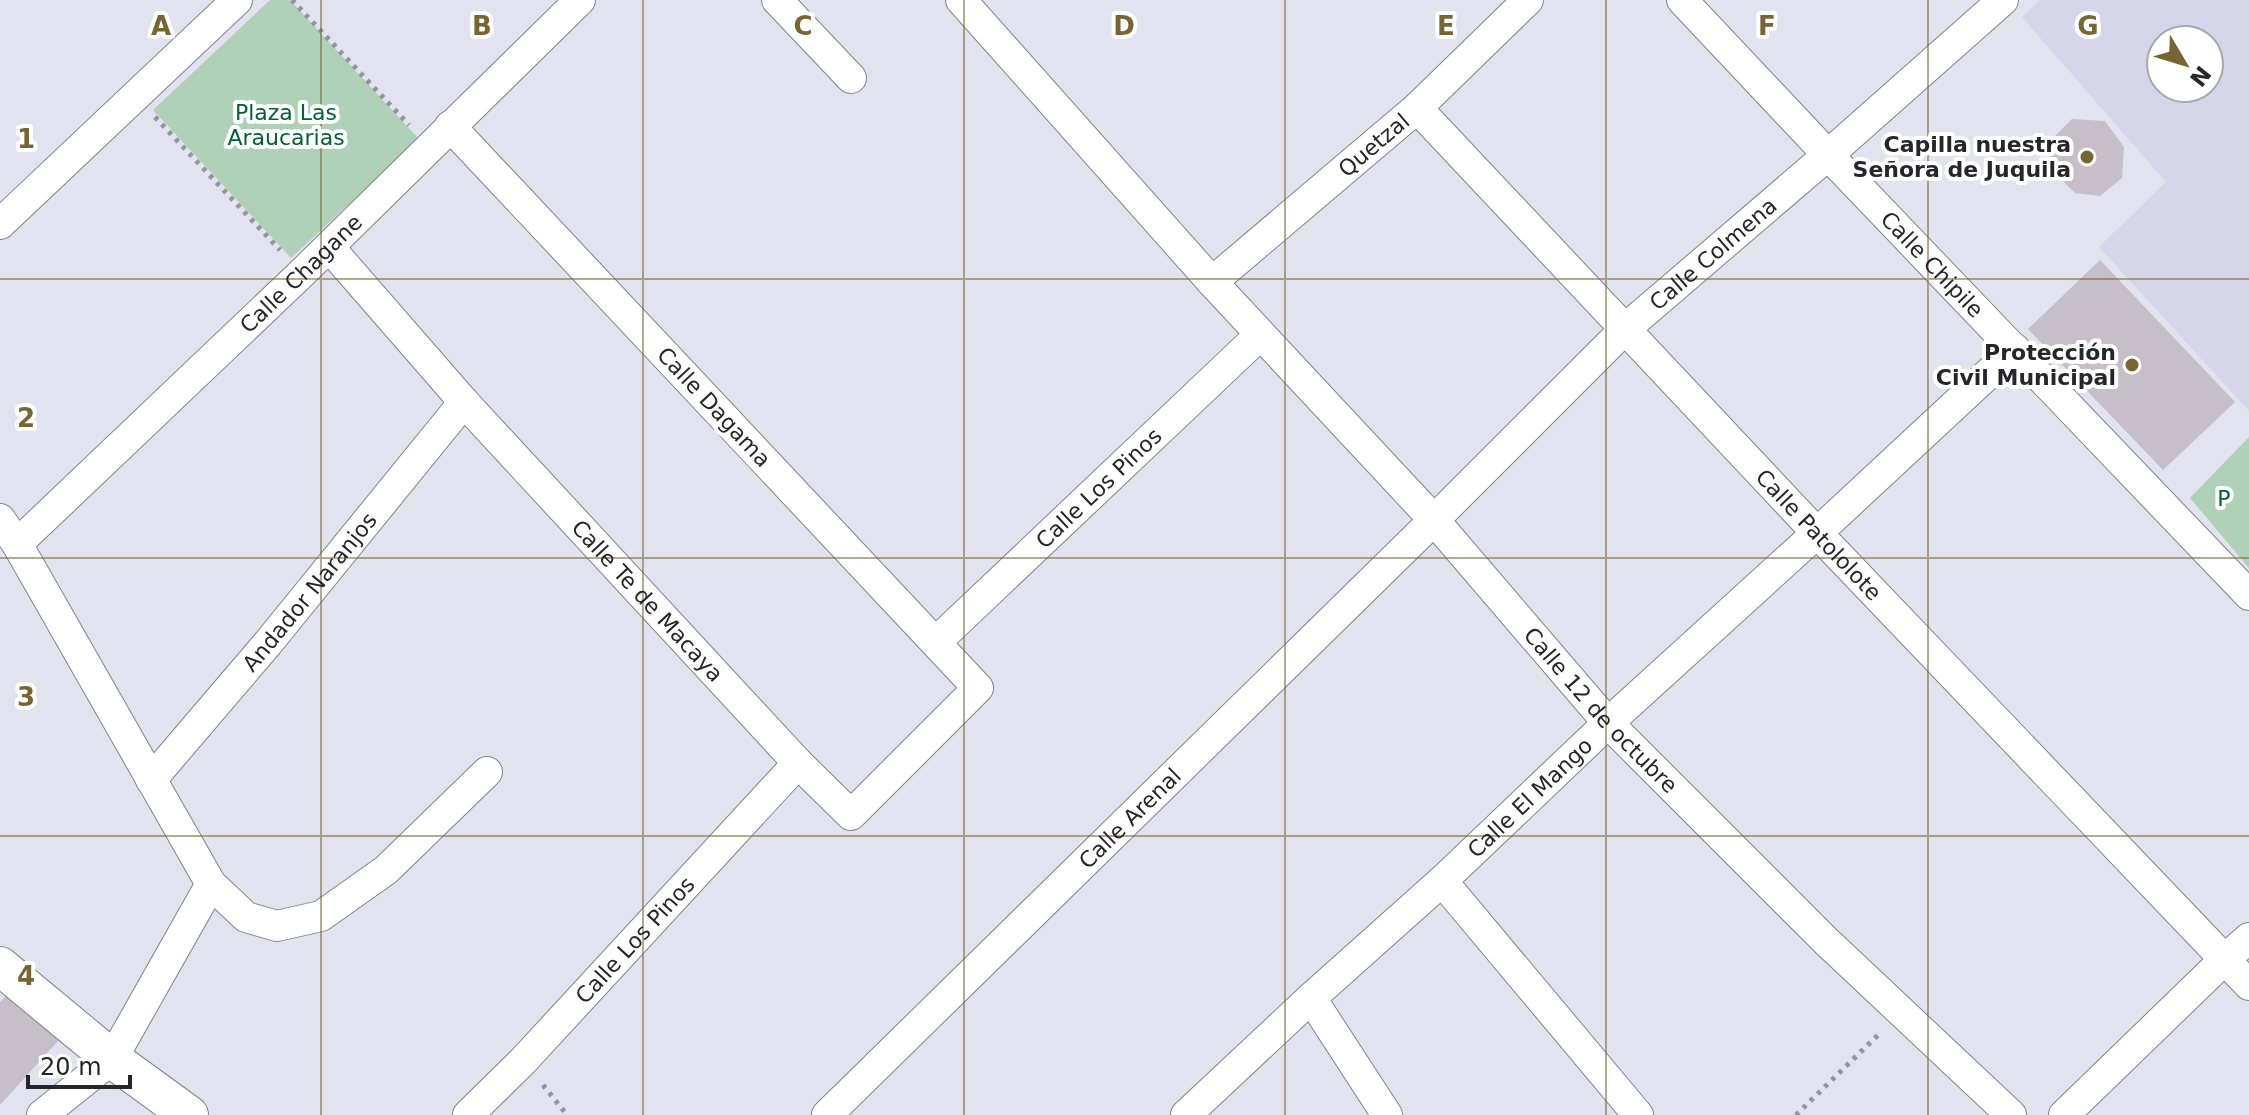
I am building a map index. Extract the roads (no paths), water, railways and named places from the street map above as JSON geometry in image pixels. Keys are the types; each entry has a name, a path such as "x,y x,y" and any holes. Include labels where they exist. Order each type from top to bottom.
{"street":[{"path":"0,224 237,0"},
{"name":"Calle Chagane","path":"17,544 329,247 580,0"},
{"path":"777,0 851,78"},
{"name":"Calle 12 de octubre","path":"961,0 1260,335 1434,520 1608,723 1826,941 2011,1115"},
{"name":"Quetzal","path":"1212,282 1417,108 1528,0"},
{"name":"Calle Chipile","path":"1682,0 2249,595"},
{"name":"Calle Colmena","path":"1434,520 1625,329 2003,0"},
{"name":"Calle Patololote","path":"1417,108 2249,985"},
{"name":"Calle Dagama","path":"440,137 978,688"},
{"name":"Calle Te de Macaya","path":"329,247 464,402 798,763 851,815 978,688"},
{"name":"Calle Los Pinos","path":"936,642 1260,335"},
{"name":"Calle El Mango","path":"1186,1115 2015,349"},
{"name":"Andador Naranjos","path":"151,780 268,643 464,402"},
{"path":"0,519 211,884 246,917 277,926 321,916 386,870 487,772"},
{"name":"Calle Arenal","path":"827,1115 1434,520"},
{"name":"Calle Los Pinos","path":"468,1115 523,1061 798,763"},
{"path":"1442,881 1638,1115"},
{"path":"42,1115 112,1059 211,884"},
{"path":"2064,1115 2249,938"},
{"path":"0,966 112,1059 189,1115"},
{"path":"1311,998 1387,1115"}],"place":[{"name":"Capilla nuestra Señora de Juquila","path":"2087,157"},
{"name":"Protección Civil Municipal","path":"2132,365"}],"park label":[{"name":"Plaza Las Araucarias","path":"286,124"},
{"name":"P","path":"2224,498"}]}
